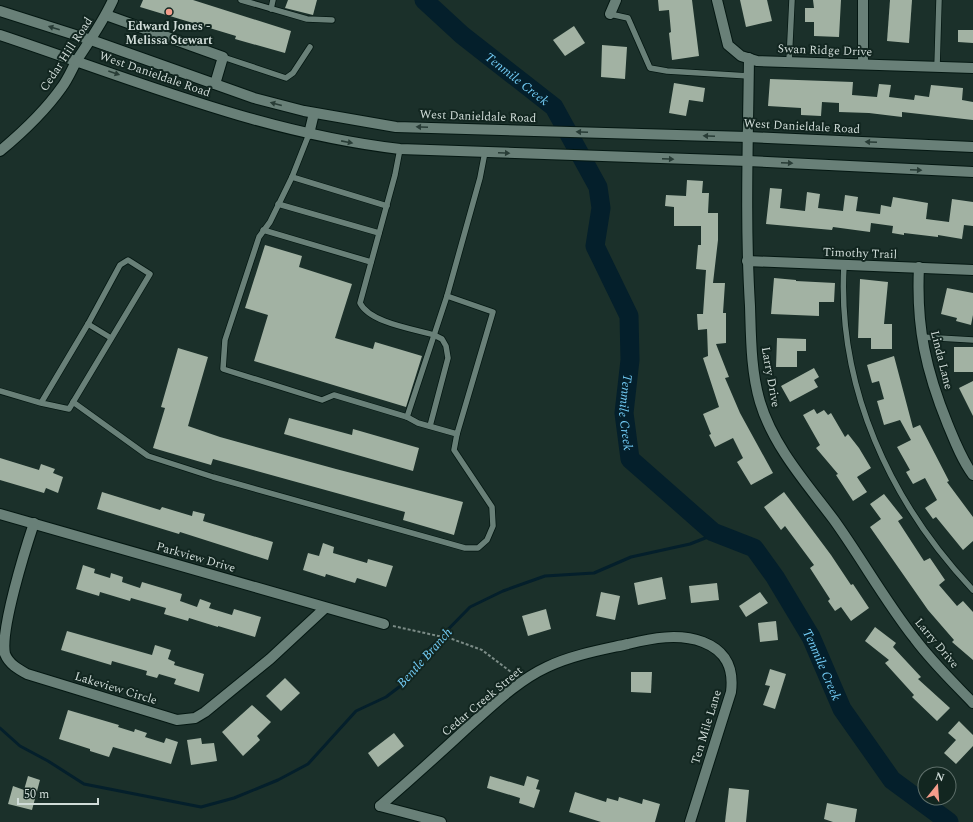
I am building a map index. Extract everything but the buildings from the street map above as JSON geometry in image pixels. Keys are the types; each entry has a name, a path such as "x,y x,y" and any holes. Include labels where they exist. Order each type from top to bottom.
{"street":[{"name":"Cedar Hill Road","path":"0,151 50,104 63,86 77,60 91,40 113,0"},
{"path":"610,14 616,0"},
{"name":"Swan Ridge Drive","path":"717,0 728,45 733,51 757,61 973,68"},
{"path":"863,0 863,64"},
{"name":"West Danieldale Road","path":"0,11 91,40 254,98 314,113 396,127 748,137 973,147"},
{"path":"106,15 223,57 215,84"},
{"name":"West Danieldale Road","path":"0,36 77,60 230,114 309,134 361,144 400,149 973,172"},
{"name":"Larry Drive","path":"749,58 747,261 753,354 760,400 765,418 801,476 835,522 870,576 915,640 973,703"},
{"path":"309,134 314,113"},
{"name":"Timothy Trail","path":"747,261 973,270"},
{"name":"Linda Lane","path":"919,267 919,312 921,336 931,380 959,450 973,475"},
{"name":"Parkview Drive","path":"0,514 384,624"},
{"name":"Lakeview Circle","path":"34,523 2,632 2,644 10,662 17,669 27,674 177,720 195,718 205,712 270,659 325,608"},
{"name":"Cedar Creek Street","path":"441,822 380,806 494,704 523,682 547,667 568,659 645,640 688,637 711,645"},
{"name":"Ten Mile Lane","path":"690,822 731,692 732,679 730,666 724,655 711,645"}],"lane":[{"path":"241,0 307,19 332,20"},
{"path":"272,9 274,0"},
{"path":"789,62 792,0"},
{"path":"937,66 939,0"},
{"path":"610,14 628,18 650,68 667,71 749,76"},
{"path":"223,57 286,78 293,73 310,47"},
{"path":"309,134 292,177 259,237 225,340 223,369 322,400 334,395 457,434"},
{"path":"400,149 387,206 360,303 363,310 373,317 434,335 442,339 446,346 448,358 430,426"},
{"path":"407,417 447,296 480,178 485,152"},
{"path":"292,177 387,206"},
{"path":"278,204 379,233"},
{"path":"264,230 371,262"},
{"path":"0,391 41,403 69,409 150,274 128,260 120,265 88,324 41,403"},
{"path":"844,265 842,295 844,330 852,376 864,414 883,460 913,513 950,566 973,590"},
{"path":"73,402 148,456 213,477 465,548 478,548 487,540 493,526 492,507 454,450 457,434 493,312 447,296"},
{"path":"88,324 112,338"},
{"path":"921,336 973,340"}],"path":[{"path":"384,624 452,638 482,650 523,682"}],"waterway":[{"name":"Tenmile Creek","path":"424,0 462,35 554,107 598,187 601,208 595,246 629,316 630,360 624,413 630,459 713,532 754,548 775,577 811,637 842,709 892,780 949,822"},
{"name":"Bentle Branch","path":"0,728 20,746 48,761 84,784 201,807 234,798 278,780 308,764 356,711 386,697 407,681 425,653 470,607 503,591 545,576 594,573 631,557 690,544 718,533"}],"place":[{"name":"Edward Jones - Melissa Stewart","path":"169,12"}]}
